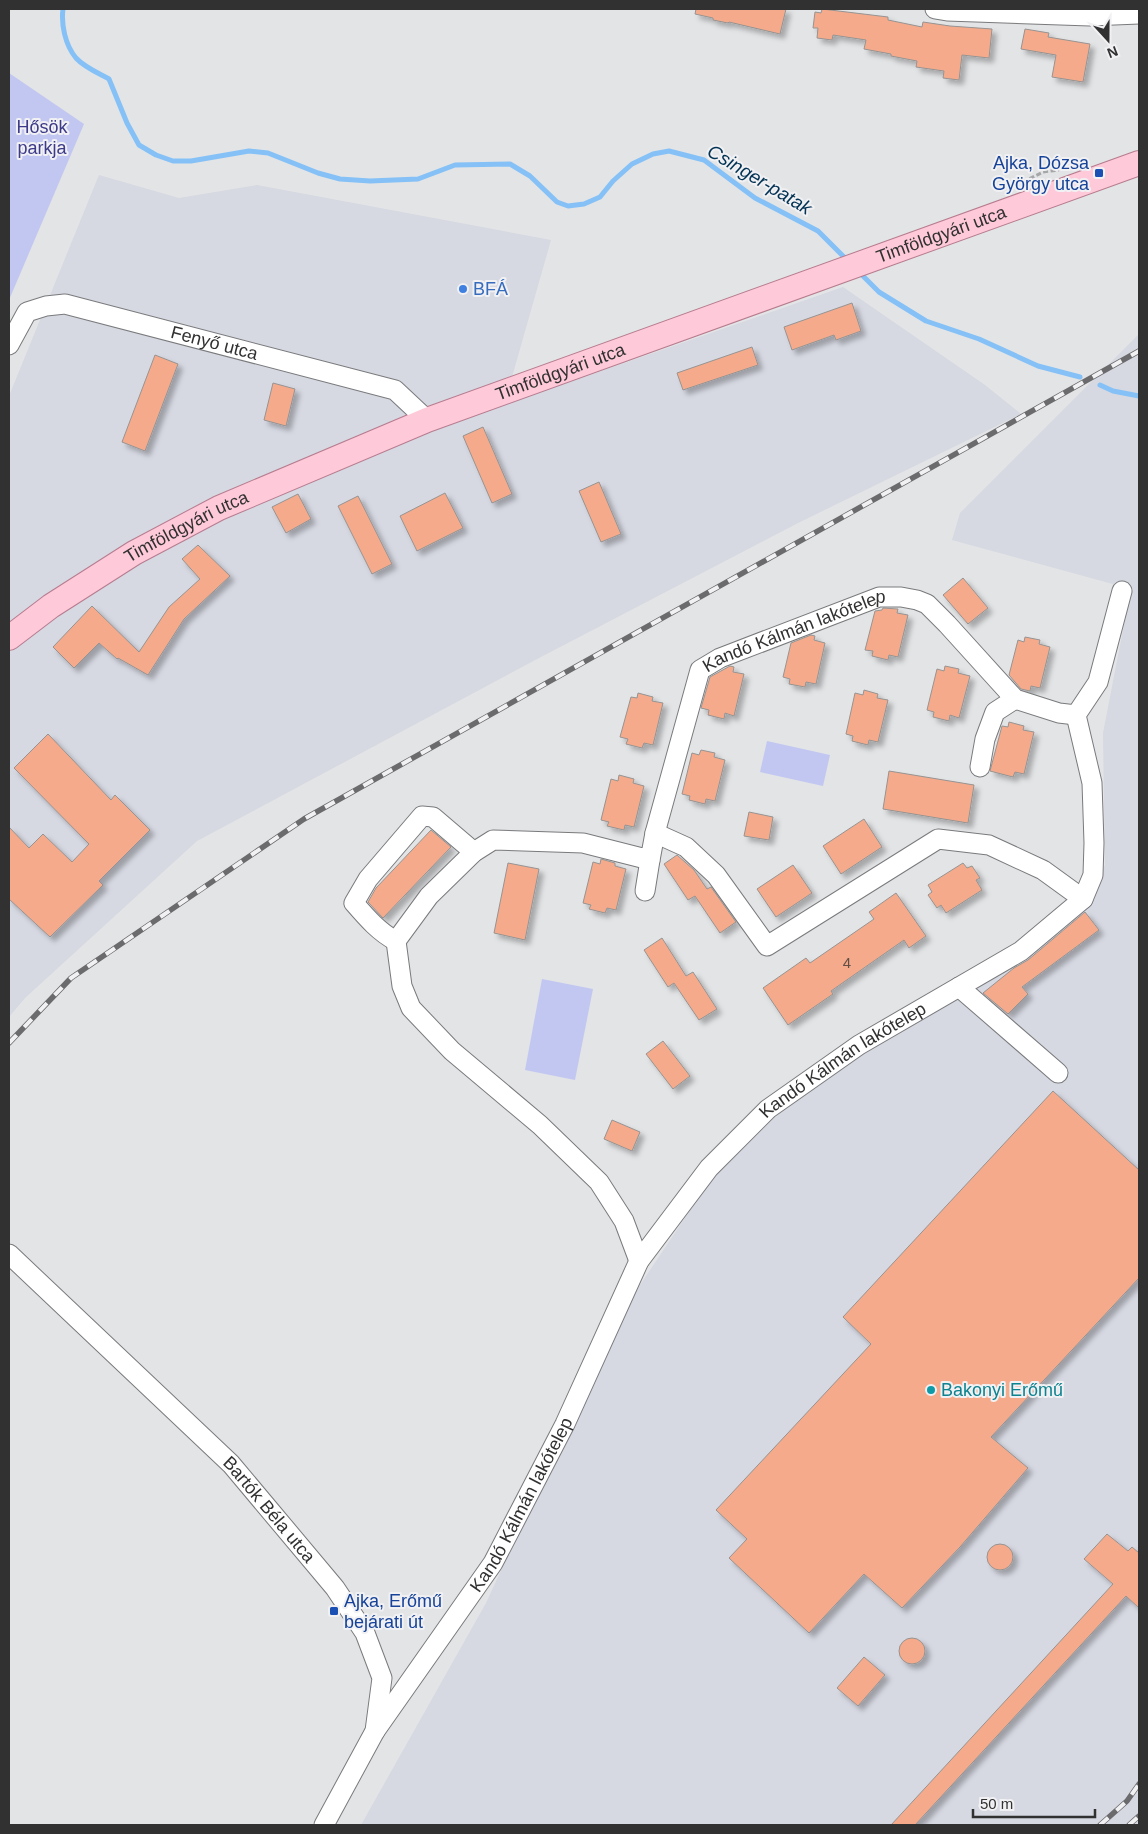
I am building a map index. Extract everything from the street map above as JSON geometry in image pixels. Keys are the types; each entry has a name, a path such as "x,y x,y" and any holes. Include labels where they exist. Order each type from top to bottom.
{"main road":[{"name":"Timföldgyári utca","path":"9,638 51,606 134,553 219,508 427,420 1139,163"}],"street":[{"path":"935,9 1090,16 1139,14"},
{"name":"Fenyő utca","path":"9,346 28,312 46,306 65,304 395,390 427,420"},
{"path":"980,767 985,739 996,712 1015,699 1059,713 1076,715 1098,682 1122,591"},
{"name":"Kandó Kálmán lakótelep","path":"645,891 655,833 700,670 720,658 879,598 901,597 918,600 927,604 1015,699"},
{"name":"Kandó Kálmán lakótelep","path":"374,1731 493,1563 565,1424 639,1261 708,1168 768,1110 859,1045 1021,951 1083,899 1093,876 1092,783 1076,715"},
{"path":"396,941 387,937 377,928 354,903 368,878 422,816 433,818 474,852"},
{"path":"655,833 686,847 716,875 767,946 938,840 989,845 1043,870 1083,899"},
{"path":"639,1261 624,1221 599,1182 540,1125 452,1051 411,1008 402,986 396,941 429,896 474,852 493,840 583,843 650,860"},
{"path":"958,987 1058,1073"},
{"name":"Bartók Béla utca","path":"9,1254 231,1464 335,1588 365,1633 382,1678 374,1731 324,1825"}],"shaded area":[{"path":"99,175 179,198 257,185 551,240 504,405 843,287 985,385 1021,414 798,523 539,658 197,841 25,998 9,1017 9,396"},
{"path":"1139,334 1139,1825 361,1825 486,1603 618,1318 719,1167 830,1069 1085,909 1105,865 1103,733 1131,589 952,540 960,513"}],"green space":[{"name":"Hősök parkja","path":"9,73 84,124 9,300"},
{"path":"767,741 830,755 823,786 760,772"},
{"path":"542,979 593,989 575,1080 525,1070"}],"building":[{"path":"696,9 786,9 780,34 713,20 713,18 695,14"},
{"path":"822,9 888,17 888,20 922,27 923,22 992,29 989,58 962,55 959,80 943,78 944,71 916,67 917,61 864,49 866,40 833,35 832,40 817,38 818,28 813,28 815,12 821,13"},
{"path":"1025,29 1049,33 1048,37 1090,44 1083,82 1052,77 1056,55 1021,49"},
{"path":"852,303 861,331 836,340 834,335 792,350 784,327"},
{"path":"752,347 758,365 683,390 677,373"},
{"path":"155,355 178,364 145,451 122,442"},
{"path":"273,383 295,389 286,426 264,420"},
{"path":"483,427 512,494 492,503 463,436"},
{"path":"599,482 621,534 601,542 579,491"},
{"path":"445,493 463,528 417,551 400,516"},
{"path":"298,494 311,519 286,533 272,507"},
{"path":"358,496 392,564 372,574 338,506"},
{"path":"198,545 230,576 184,619 148,675 117,659 99,643 74,668 53,647 92,606 139,652 169,607 200,579 182,559"},
{"path":"963,578 988,608 968,624 943,595"},
{"path":"883,608 898,609 897,613 908,615 898,657 889,655 888,660 872,656 873,651 865,650 875,611 882,610"},
{"path":"811,635 815,636 814,640 825,643 816,684 806,682 805,687 789,684 790,679 783,677 791,643"},
{"path":"1025,637 1040,640 1039,644 1050,647 1040,688 1031,686 1030,691 1021,689 1009,675 1018,640 1024,642"},
{"path":"730,666 734,667 733,672 744,674 734,716 725,713 724,719 708,715 709,710 701,708 710,677"},
{"path":"945,666 959,669 958,673 970,676 959,718 950,715 949,721 933,717 934,712 927,710 937,669 944,671"},
{"path":"864,690 878,694 877,698 888,700 878,742 869,740 868,745 852,741 853,736 846,734 855,693 863,695"},
{"path":"638,693 653,697 652,701 663,703 653,745 644,743 642,748 626,744 628,739 620,737 631,697 637,698"},
{"path":"1009,722 1024,726 1023,730 1034,732 1024,774 1015,772 1013,777 990,771 1002,726 1008,727"},
{"path":"48,734 111,800 115,795 150,830 99,881 103,885 50,937 9,899 9,827 29,848 43,834 72,862 89,844 14,768"},
{"path":"701,750 715,753 714,757 725,760 715,801 706,799 705,804 689,800 690,796 682,794 692,753 699,755"},
{"path":"889,771 974,785 968,823 883,809"},
{"path":"619,775 634,779 633,783 644,786 634,827 625,825 624,830 607,826 609,822 601,820 611,779 618,781"},
{"path":"749,812 773,817 769,840 744,836"},
{"path":"864,819 882,847 841,874 823,846"},
{"path":"431,830 451,847 383,918 368,902 376,888"},
{"path":"677,855 694,870 707,889 711,887 736,922 720,933 695,896 688,900 664,864"},
{"path":"601,859 626,869 616,910 607,908 605,913 589,909 591,905 583,903 593,862 600,864"},
{"path":"508,863 539,869 525,940 494,933"},
{"path":"963,863 967,868 972,866 980,878 976,880 982,890 946,913 941,905 937,908 928,895 932,892 928,885"},
{"path":"793,865 812,893 776,917 757,889"},
{"path":"896,893 926,936 909,948 904,940 831,991 833,994 788,1025 763,988 806,958 810,963 874,919 869,912"},
{"path":"1085,912 1099,930 1022,987 1028,994 1008,1014 983,993 1014,968 1028,960"},
{"path":"662,938 686,976 693,972 717,1009 699,1020 674,983 668,987 644,950"},
{"path":"663,1041 690,1076 673,1089 646,1054"},
{"name":"Bakonyi Erőmű","path":"1053,1091 1139,1170 1139,1278 991,1437 1028,1468 960,1547 902,1608 864,1574 809,1633 729,1558 747,1539 716,1510 871,1344 843,1317"},
{"path":"612,1120 640,1132 632,1151 604,1139"},
{"path":"1107,1534 1128,1551 1132,1547 1139,1553 1139,1608 1126,1596 915,1825 891,1825 1113,1584 1084,1559"},
{"path":"1000,1544 1009,1548 1013,1557 1009,1566 1000,1570 991,1566 987,1557 991,1548"},
{"path":"912,1638 921,1642 925,1651 921,1660 912,1664 903,1660 899,1651 903,1642"},
{"path":"864,1657 885,1675 858,1706 837,1688"}],"waterway":[{"name":"Csinger-patak","path":"63,9 65,34 72,53 91,70 109,79 127,123 139,145 156,155 173,161 191,161 249,151 268,153 318,173 340,179 370,181 418,179 455,165 510,164 530,176 557,202 568,206 584,204 600,197 613,181 632,164 653,154 669,151 704,160 755,198 818,231 848,261"},
{"name":"Csinger-patak","path":"858,271 879,292 926,321 979,339 1038,366 1080,377"},
{"name":"Csinger-patak","path":"1100,385 1113,391 1139,396"}],"railway":[{"path":"9,1043 71,978 304,819 1139,351"},
{"path":"1100,1825 1127,1801 1139,1784"},
{"path":"1129,1825 1139,1816"}],"place":[{"name":"Ajka, Dózsa György utca","path":"1099,173"},
{"name":"BFÁ","path":"463,289"},
{"name":"Bakonyi Erőmű","path":"931,1390"},
{"name":"Ajka, Erőmű bejárati út","path":"334,1611"}]}
